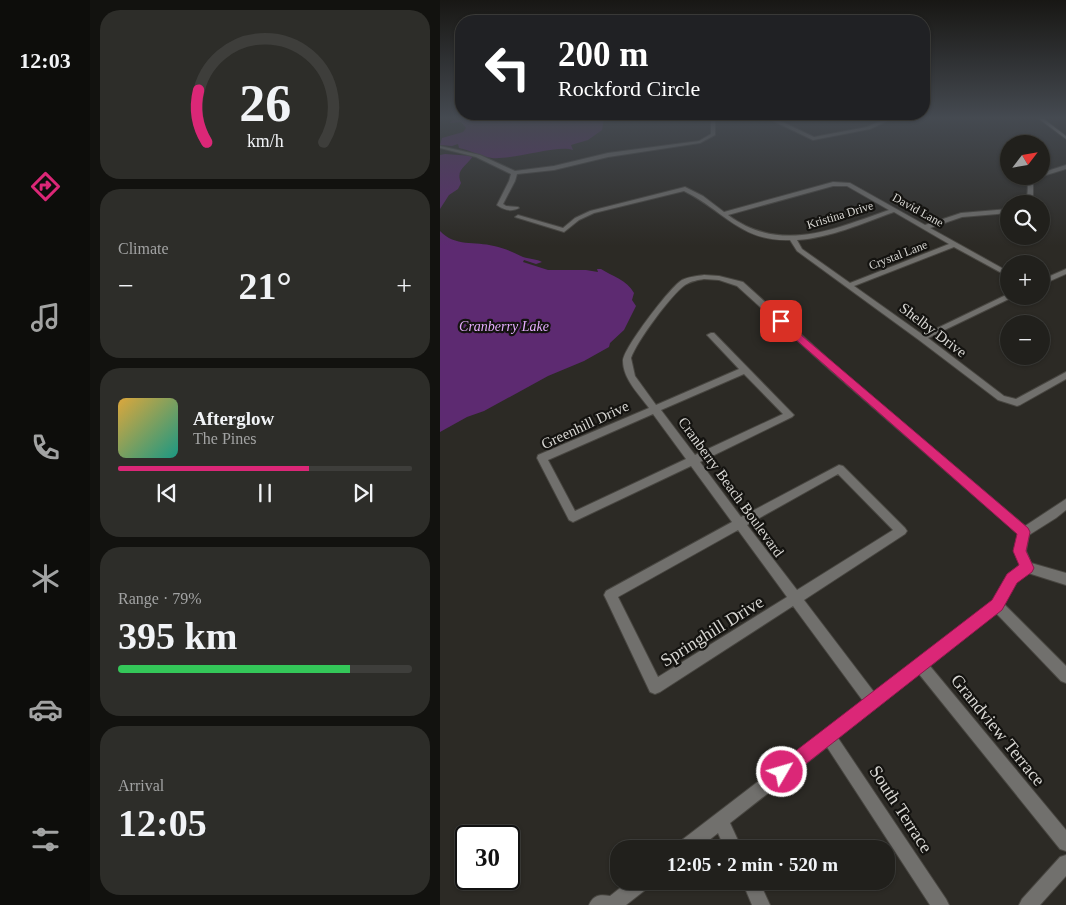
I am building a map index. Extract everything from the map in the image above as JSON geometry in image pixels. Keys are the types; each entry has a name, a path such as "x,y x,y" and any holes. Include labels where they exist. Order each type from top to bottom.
{"street":[{"path":"491,161 514,173 554,168 582,161"},
{"path":"1050,172 1066,167"},
{"path":"514,173 510,186 500,205 505,208 516,208"},
{"name":"David Lane","path":"724,214 843,183 851,185 1000,271"},
{"name":"Kristina Drive","path":"518,217 564,230 578,219 592,212 683,189 745,229 760,235 793,239 820,234 895,210"},
{"path":"926,227 961,215 1000,212"},
{"name":"Shelby Drive","path":"793,239 798,250 922,338 1001,398 1017,402 1066,375"},
{"name":"Crystal Lane","path":"848,286 956,244"},
{"path":"1050,278 1066,271"},
{"name":"Cranberry Beach Boulevard","path":"872,702 631,377 627,359 638,337 678,286 696,278 720,278 740,284 833,368 1024,532"},
{"path":"922,338 1000,302"},
{"path":"693,460 788,415 711,335"},
{"path":"655,409 745,370"},
{"name":"Greenhill Drive","path":"655,409 542,458 573,518 693,460"},
{"path":"739,523 840,469 901,531 795,599"},
{"path":"1027,568 1020,551 1024,532 1052,515 1066,503"},
{"name":"Springhill Drive","path":"739,523 610,595 655,687 795,599"},
{"path":"695,840 997,605 1012,578 1027,568 1066,579"},
{"path":"997,605 1066,676"},
{"name":"Grandview Terrace","path":"920,665 1066,843"},
{"name":"South Terrace","path":"828,736 940,905"},
{"path":"720,820 730,840"},
{"path":"1028,905 1066,863"},
{"path":"598,905 601,903 611,905 631,890"},
{"path":"754,890 762,905"}],"water":[{"path":"440,161 469,161 461,171 461,183 458,189 449,195 440,209"},
{"name":"Cranberry Lake","path":"440,231 452,239 466,243 498,247 523,257 538,260 542,262 536,264 524,260 523,262 548,270 586,270 598,272 597,269 601,269 631,289 634,293 632,300 636,306 624,330 610,343 609,347 584,361 548,376 484,411 467,417 440,432"}],"route":[{"path":"781,321 1024,532 1020,551 1027,568 1012,578 997,605 782,772"}]}
